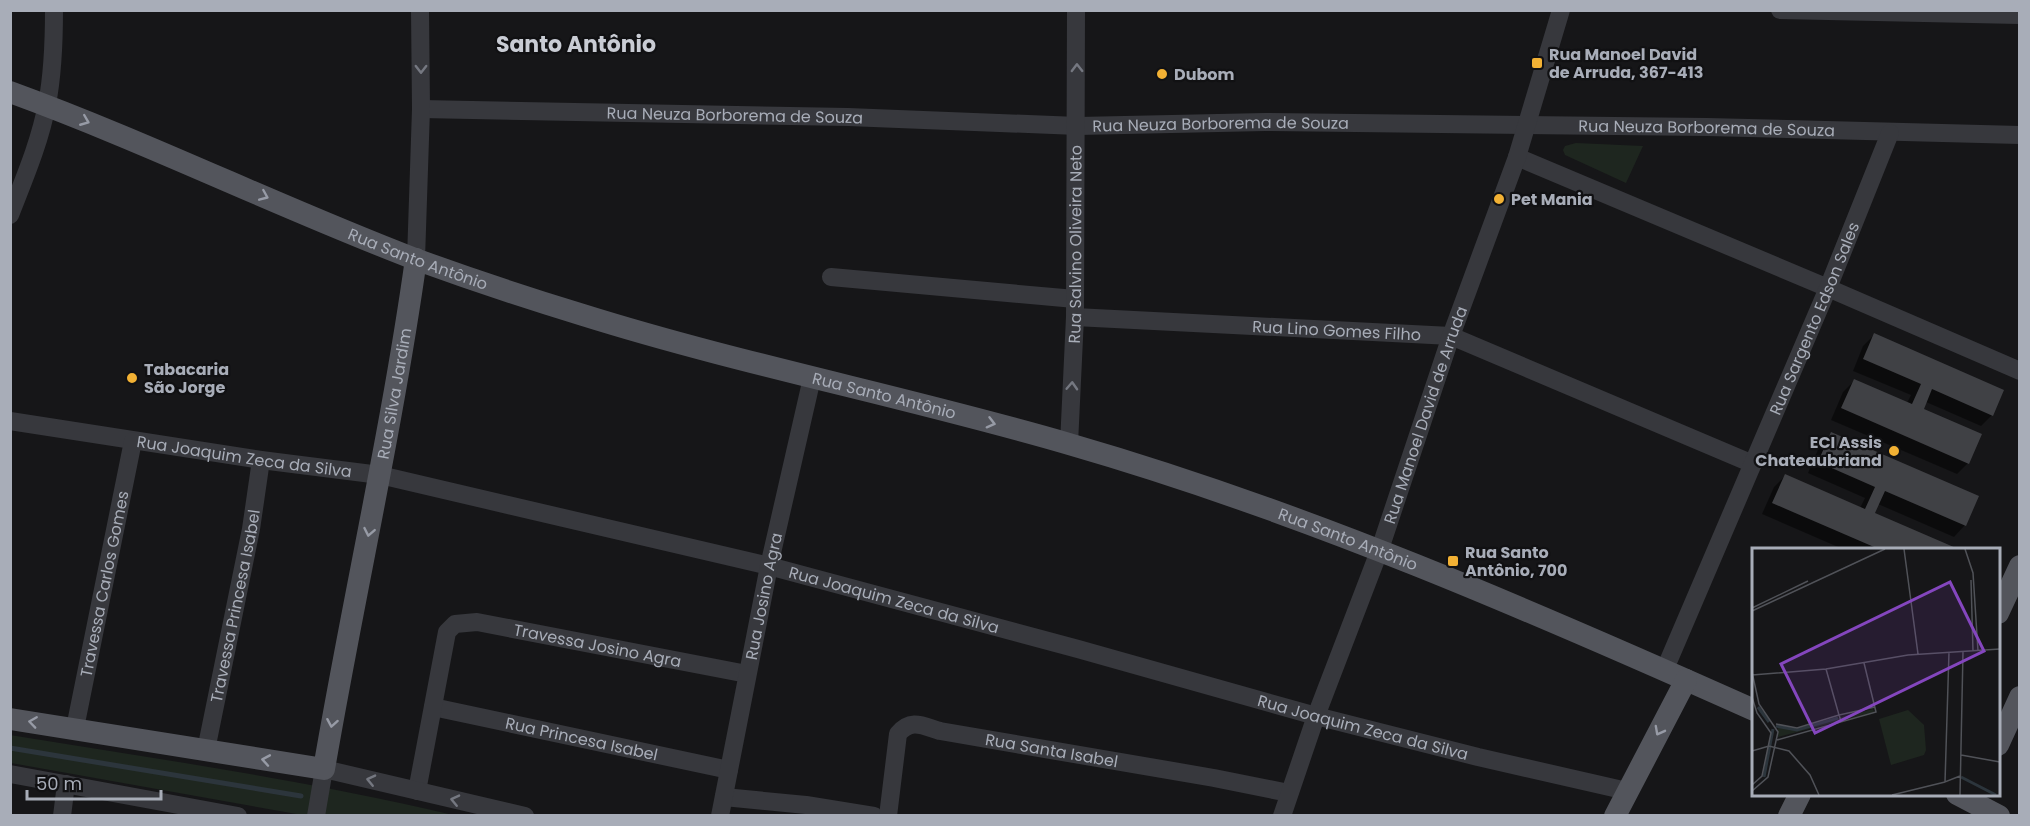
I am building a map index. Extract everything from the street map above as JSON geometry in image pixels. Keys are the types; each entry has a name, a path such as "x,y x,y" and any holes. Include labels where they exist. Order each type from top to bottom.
{"main road":[{"name":"Rua Santo Antônio","path":"10,92 47,105 416,259 581,314 697,348 1069,444 1273,510 1380,549 1665,669 1752,709"},
{"name":"Rua Silva Jardim","path":"324,774 340,678 402,357 416,259"},
{"path":"2000,609 2019,566"},
{"path":"1615,816 1686,680"},
{"path":"2000,740 2019,697"},
{"path":"10,719 206,750 324,774"},
{"path":"1789,816 1799,796"},
{"path":"1969,797 1995,815"}],"street":[{"path":"10,215 34,152 47,105 54,59 54,10"},
{"name":"Rua Silva Jardim","path":"416,259 421,109 420,10"},
{"name":"Rua Salvino Oliveira Neto","path":"1069,444 1075,308 1077,10"},
{"name":"Rua Manoel David de Arruda","path":"1282,816 1316,717 1380,549 1451,336 1517,157 1561,10"},
{"path":"1780,10 2019,15"},
{"name":"Rua Neuza Borborema de Souza","path":"421,109 848,117 1077,126 1265,122 1707,127 2019,135"},
{"name":"Rua Sargento Edson Sales","path":"1665,669 1828,288 1890,133"},
{"path":"1517,157 2019,371"},
{"name":"Rua Lino Gomes Filho","path":"831,277 1075,308 1451,336 1753,464"},
{"name":"Rua Josino Agra","path":"720,816 769,566 812,378"},
{"name":"Rua Joaquim Zeca da Silva","path":"10,421 261,460 380,475 769,566 1067,646 1316,717 1627,791"},
{"name":"Travessa Carlos Gomes","path":"75,728 133,441"},
{"name":"Travessa Princesa Isabel","path":"206,750 251,530 261,460"},
{"name":"Travessa Josino Agra","path":"433,707 447,632 450,627 462,622 477,622 747,674"},
{"path":"417,791 433,707"},
{"name":"Rua Princesa Isabel","path":"433,707 729,770"},
{"name":"Rua Santa Isabel","path":"888,816 898,734 904,726 912,723 940,731 1289,793"},
{"path":"10,774 217,814 238,816"},
{"path":"316,816 324,774 417,791 525,816"},
{"path":"62,816 66,784"},
{"path":"724,797 874,816"}],"shaded area":[{"path":"1576,143 1643,146 1626,183 1565,155 1563,150 1565,146"},
{"path":"10,735 288,781 453,815 302,815 11,763"}],"building":[{"path":"1874,333 2004,390 1993,416 1932,389 1924,409 1982,434 1969,464 1841,408 1854,379 1912,404 1921,384 1863,359"},
{"path":"1831,432 1979,496 1966,526 1885,491 1875,513 1956,548 1876,548 1772,503 1785,474 1865,509 1875,487 1818,462"}],"waterway":[{"path":"10,748 301,796"}],"place":[{"name":"Rua Manoel David de Arruda, 367-413","path":"1537,63"},
{"name":"Dubom","path":"1162,74"},
{"name":"Pet Mania","path":"1499,199"},
{"name":"Tabacaria São Jorge","path":"132,378"},
{"name":"ECI Assis Chateaubriand","path":"1894,451"},
{"name":"Rua Santo Antônio, 700","path":"1453,561"}],"district":[{"name":"Santo Antônio","path":"576,44"}]}
